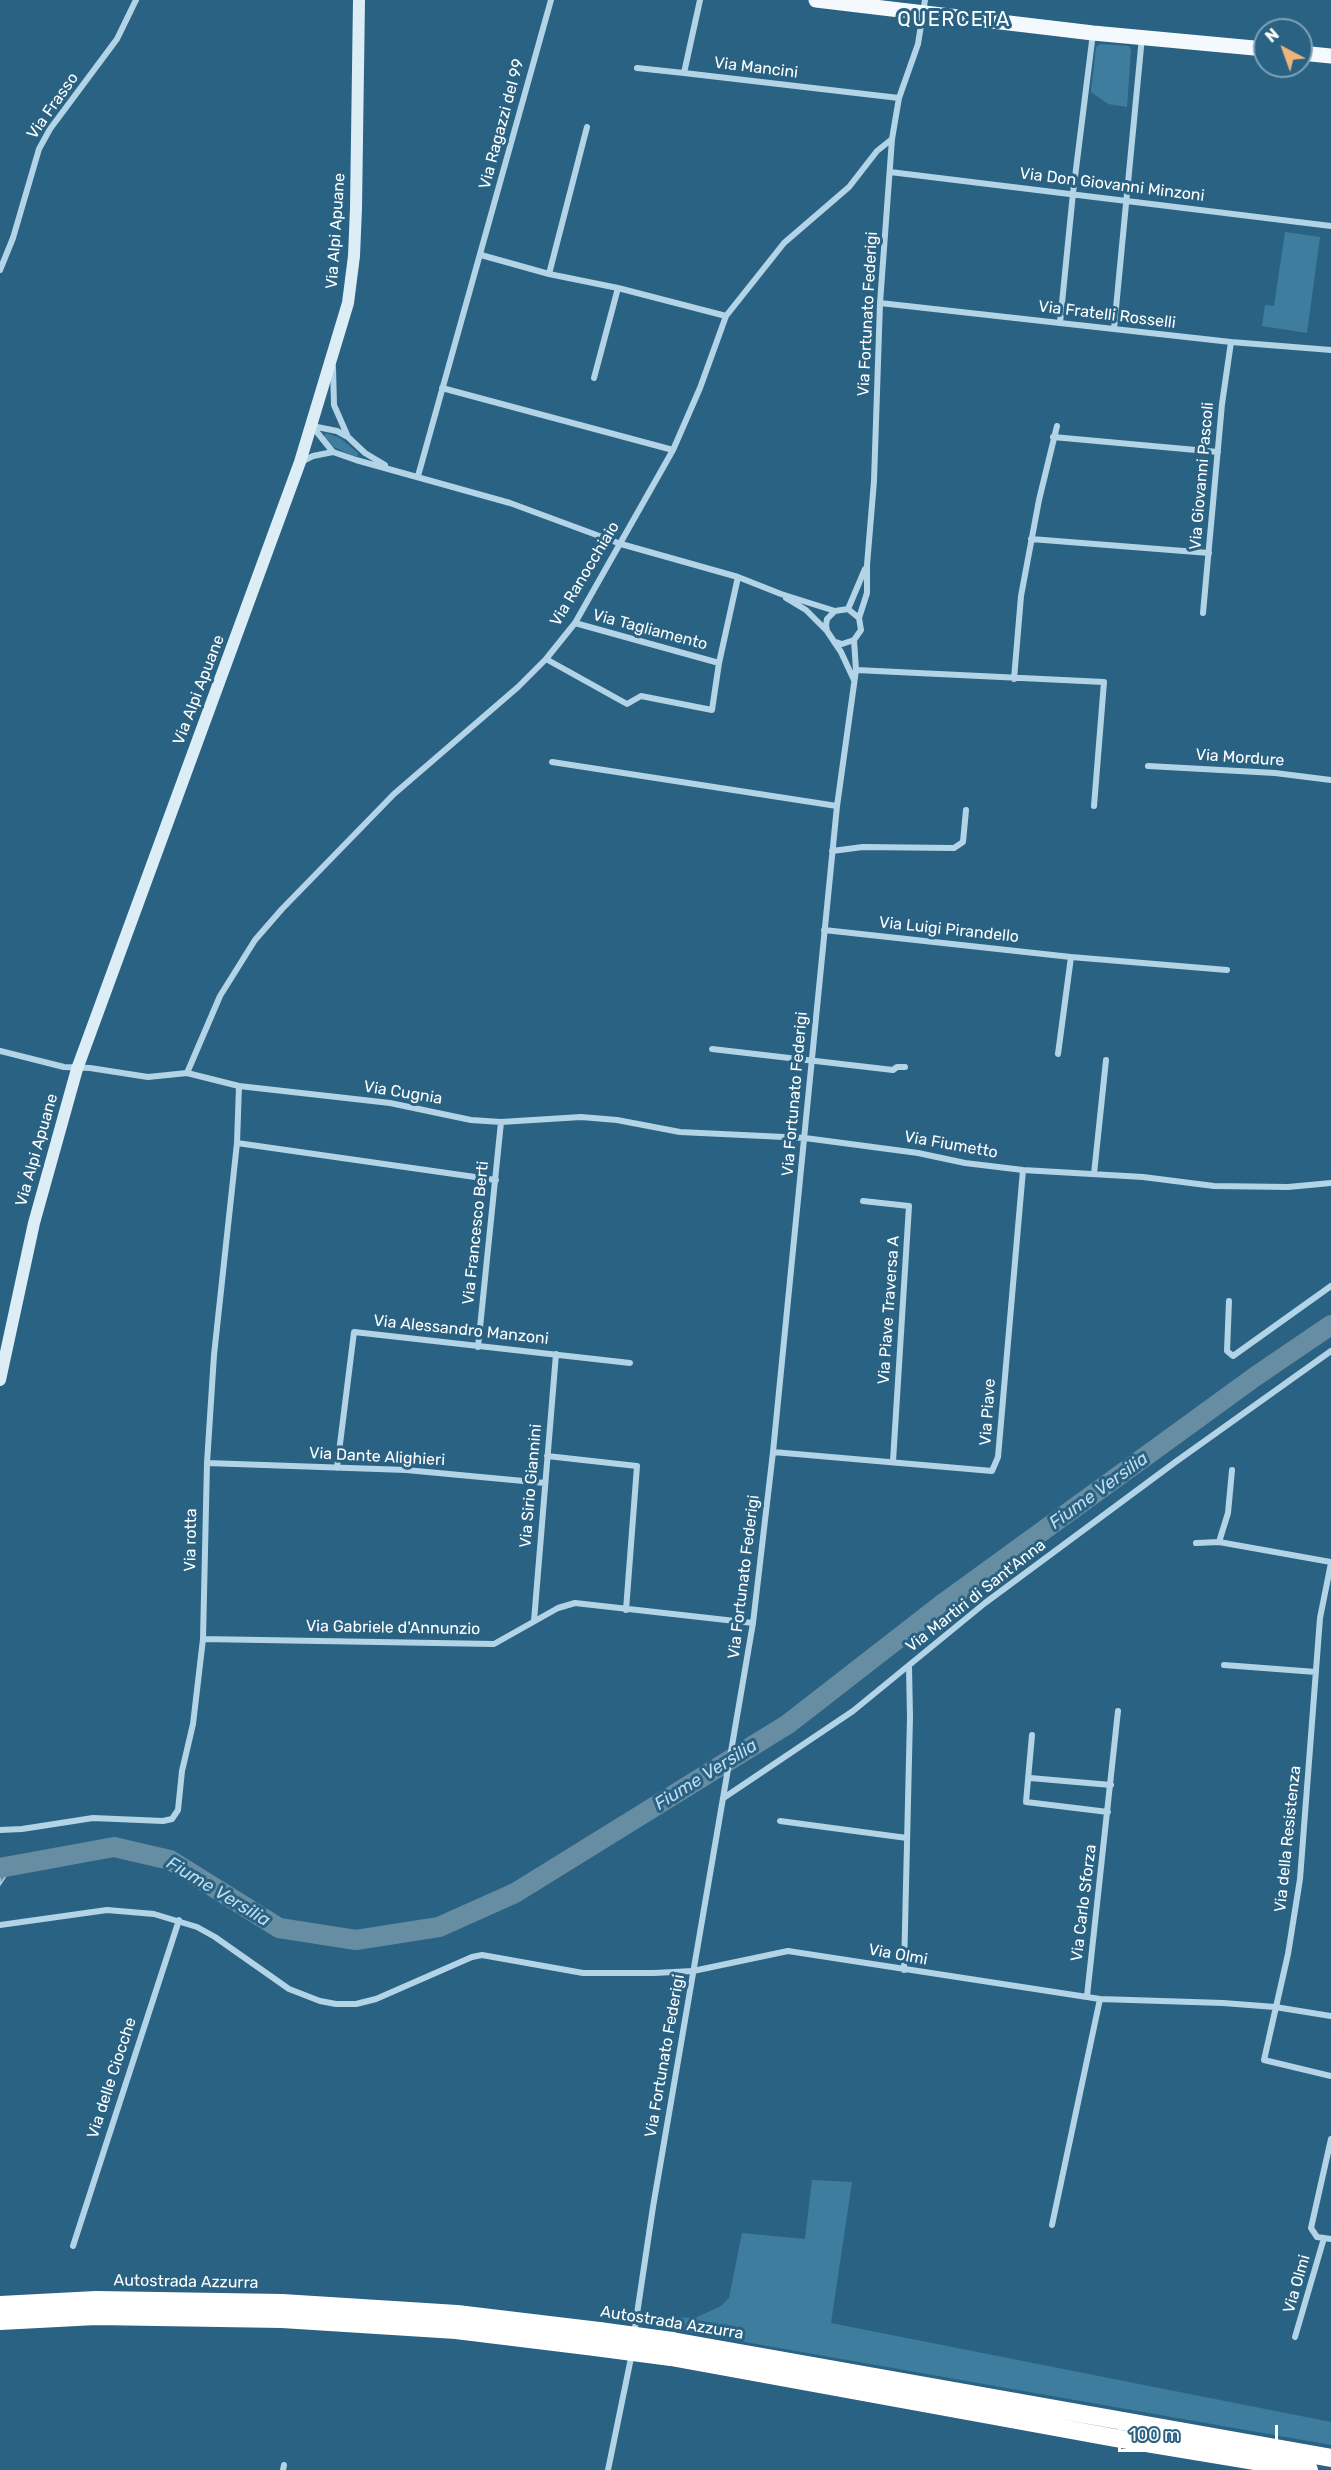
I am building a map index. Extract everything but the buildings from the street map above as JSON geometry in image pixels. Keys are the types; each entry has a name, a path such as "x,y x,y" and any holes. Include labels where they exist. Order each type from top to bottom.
{"highway":[{"name":"Autostrada Azzurra","path":"0,2305 96,2300 282,2303 457,2314 597,2339 671,2349 1331,2458"},
{"name":"Autostrada Azzurra","path":"0,2320 96,2316 282,2319 597,2339"},
{"name":"Autostrada Azzurra","path":"671,2349 1309,2470"}],"main road":[{"name":"Via Alpi Apuane","path":"0,1380 34,1223 77,1069 300,462 348,303 354,256 356,208 358,0"},
{"path":"816,0 925,7 1093,33 1253,48"},
{"path":"1313,54 1331,56"}],"street":[{"name":"Via Frasso","path":"0,270 13,238 39,148 56,121 117,39 136,0"},
{"name":"Via Ragazzi del 99","path":"418,476 551,0"},
{"path":"684,73 700,0"},
{"name":"Via Fortunato Federigi","path":"859,618 867,593 874,482 880,303 892,139 899,98 918,44 925,7"},
{"path":"1060,323 1072,193 1093,33"},
{"path":"1114,329 1142,37"},
{"name":"Via Mancini","path":"637,68 899,98"},
{"path":"549,274 587,127"},
{"name":"Via Ranocchiaio","path":"187,1073 220,996 255,940 282,909 394,794 518,687 546,659 574,623 673,450 700,388 726,315 784,243 849,187 877,151 892,139"},
{"name":"Via Don Giovanni Minzoni","path":"890,172 1331,226"},
{"path":"481,255 549,274 618,288 726,315"},
{"path":"594,378 618,288"},
{"name":"Via Fratelli Rosselli","path":"880,303 1231,342 1331,350"},
{"name":"Via Giovanni Pascoli","path":"1203,614 1222,404 1231,342"},
{"path":"332,355 334,405 348,437"},
{"path":"442,388 673,450"},
{"path":"312,426 337,431 348,437 365,453 390,468"},
{"path":"312,426 333,452"},
{"path":"1014,679 1017,626 1031,539 1057,426"},
{"path":"1053,437 1218,452"},
{"path":"300,462 313,456 333,452 510,503 621,544 738,577 781,594 835,611 848,609 859,618 861,630 854,640 848,643 836,642"},
{"path":"1031,539 1209,553"},
{"path":"848,609 867,565"},
{"path":"546,659 627,704 641,696 712,710 719,663 738,577"},
{"path":"781,594 806,610 827,631 836,642 854,680"},
{"path":"827,631 827,619 835,611"},
{"name":"Via Tagliamento","path":"574,623 719,663"},
{"name":"Via Fortunato Federigi","path":"608,2470 630,2366 653,2207 753,1623 773,1452 832,851 856,670 854,640"},
{"path":"856,670 1104,682 1094,806"},
{"path":"552,762 837,806"},
{"name":"Via Mordure","path":"1148,766 1275,773 1331,780"},
{"path":"832,851 863,847 954,848 963,843 966,810"},
{"name":"Via Luigi Pirandello","path":"824,930 1071,957 1227,970"},
{"path":"1058,1054 1071,957"},
{"path":"712,1049 893,1070 897,1067 905,1067"},
{"name":"Via Cugnia","path":"0,1051 77,1069 90,1068 148,1077 187,1073 239,1086 390,1103 471,1120 501,1122 581,1117 617,1120 680,1132 805,1138"},
{"path":"1094,1174 1106,1060"},
{"name":"Via rotta","path":"0,1830 22,1829 93,1818 163,1821 172,1819 178,1810 182,1770 193,1724 203,1639 207,1463 214,1355 237,1143 239,1086"},
{"name":"Via Francesco Berti","path":"478,1347 501,1122"},
{"name":"Via Fiumetto","path":"805,1138 879,1147 965,1163 1023,1170 1214,1185 1288,1188 1331,1183"},
{"path":"237,1143 496,1180"},
{"name":"Via Piave","path":"773,1452 992,1471 998,1457 1023,1170"},
{"name":"Via Piave Traversa A","path":"863,1201 909,1206 893,1461"},
{"path":"1229,1301 1227,1351 1233,1356 1331,1286"},
{"name":"Via Alessandro Manzoni","path":"337,1468 354,1332 630,1363"},
{"name":"Via Martiri di Sant'Anna","path":"724,1798 853,1711 1004,1589 1331,1351"},
{"name":"Via Sirio Giannini","path":"534,1621 556,1354"},
{"path":"548,1456 637,1466 626,1610"},
{"name":"Via Dante Alighieri","path":"207,1463 406,1470 545,1483"},
{"path":"1219,1542 1228,1513 1233,1470"},
{"name":"Via della Resistenza","path":"1196,1543 1219,1542 1331,1562 1322,1602 1300,1879 1288,1954 1275,2007"},
{"name":"Via Gabriele d'Annunzio","path":"203,1639 494,1644 558,1608 575,1603 753,1623"},
{"path":"1224,1665 1316,1672"},
{"path":"904,1970 909,1666"},
{"name":"Via Carlo Sforza","path":"1087,1996 1118,1711"},
{"path":"1032,1735 1030,1778 1026,1802 1108,1812"},
{"path":"1030,1778 1111,1785"},
{"path":"780,1821 907,1838"},
{"path":"0,1925 107,1910 154,1914 179,1920 215,1937 289,1989 336,2004 356,2004 376,1999 472,1957 482,1955 583,1973 693,1971"},
{"name":"Via delle Ciocche","path":"73,2246 179,1920"},
{"name":"Via Olmi","path":"693,1971 788,1951 1100,1999 1275,2007 1331,2016"},
{"path":"1052,2225 1100,1999"},
{"path":"1275,2007 1264,2060 1331,2076"},
{"name":"Via Olmi","path":"1295,2337 1328,2239 1317,2237 1311,2228 1331,2139"}],"shaded area":[{"path":"1100,44 1129,46 1131,51 1127,107 1108,104 1091,92 1096,47"},
{"path":"1285,232 1320,237 1307,333 1262,326 1265,305 1274,306"},
{"path":"326,433 340,438 358,453 358,456 355,457 334,447 324,436"},
{"path":"0,1860 15,1862 0,1885"},
{"path":"812,2180 852,2182 831,2323 1331,2422 1331,2445 654,2326 664,2317 695,2318 721,2306 729,2298 742,2233 805,2239"}],"waterway":[{"name":"Fiume Versilia","path":"0,1868 114,1847 170,1860 279,1928 356,1940 439,1927 515,1893 788,1724 945,1602 1256,1376 1331,1325"}],"district":[{"name":"QUERCETA","path":"954,20"}]}
